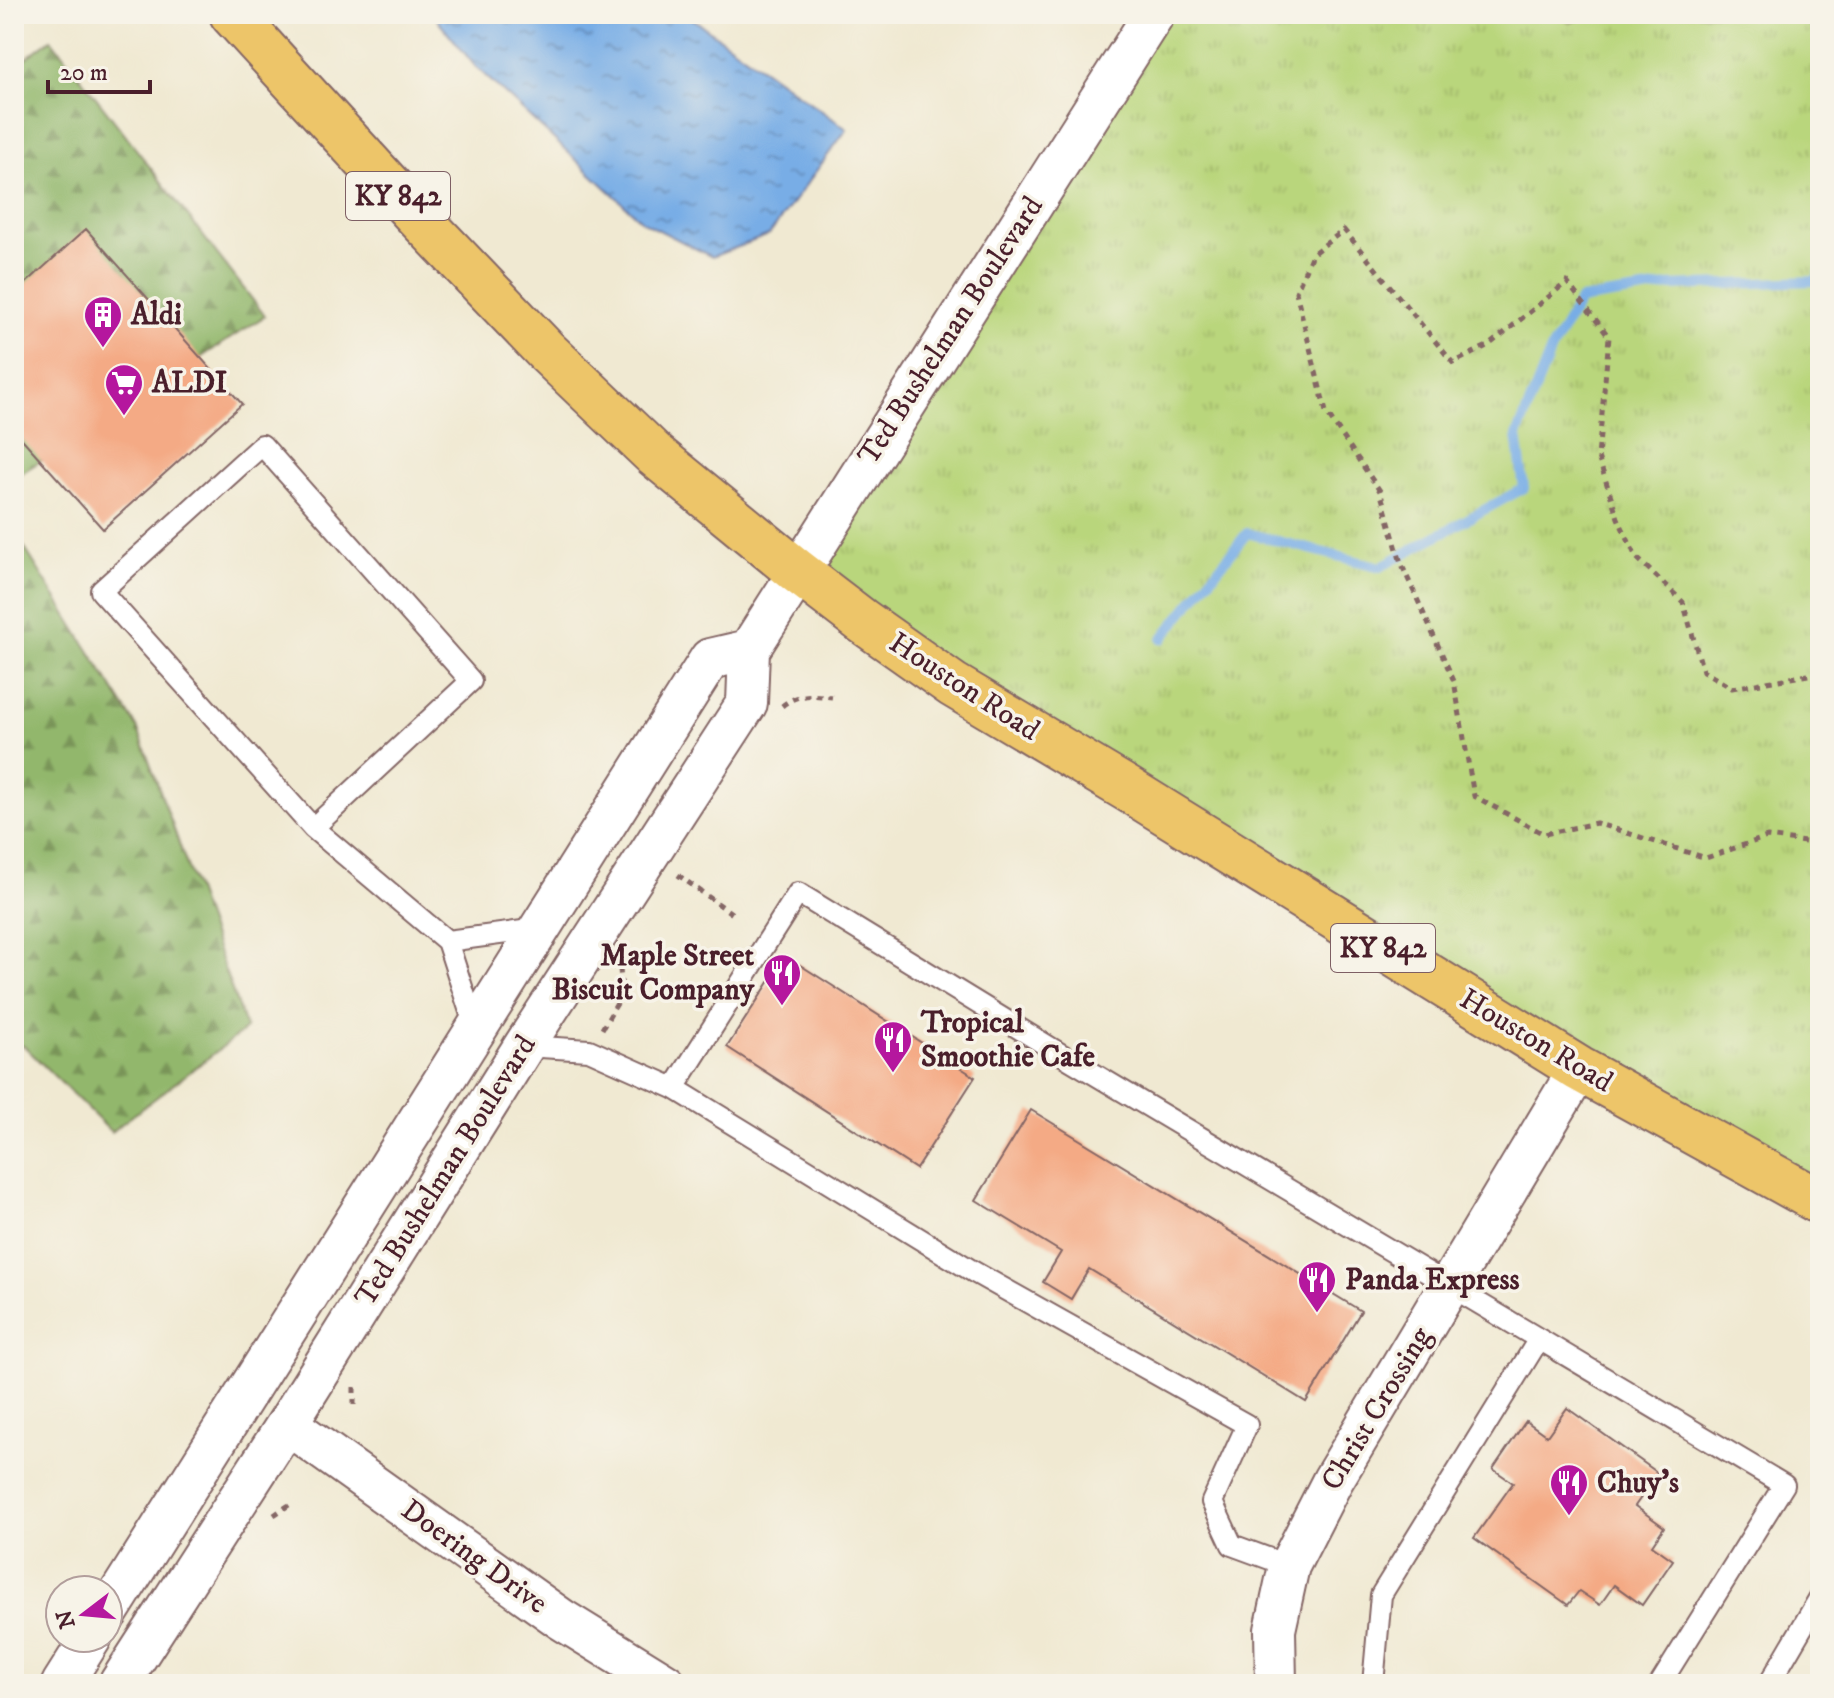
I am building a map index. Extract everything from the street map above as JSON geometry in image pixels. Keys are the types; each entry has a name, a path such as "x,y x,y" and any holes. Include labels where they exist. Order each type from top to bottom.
{"main road":[{"name":"Houston Road","path":"232,14 415,214 546,351 655,455 797,571 953,685 1129,790 1579,1069 1820,1202"}],"street":[{"name":"Ted Bushelman Boulevard","path":"119,1684 287,1424 524,1046 747,703 749,650 1154,14"},
{"name":"Ted Bushelman Boulevard","path":"124,1587 710,659 749,650"},
{"name":"Christ Crossing","path":"1276,1684 1275,1630 1289,1566 1333,1480 1579,1069"},
{"name":"Doering Drive","path":"287,1424 561,1619 666,1684"},
{"path":"62,1684 81,1654"}],"lane":[{"path":"313,828 471,681 262,445 101,591 313,828 447,941 476,1030"},
{"path":"674,1088 798,893 1059,1053 1784,1485 1660,1684"},
{"path":"447,941 540,928"},
{"path":"524,1046 589,1050 674,1088 974,1272 1247,1425 1212,1502 1232,1545 1289,1566"},
{"path":"1373,1684 1381,1595 1539,1339"},
{"path":"1769,1684 1820,1597"}],"path":[{"path":"1820,673 1732,688 1703,671 1683,602 1636,557 1618,518 1598,457 1609,337 1567,282 1489,345 1453,363 1344,230 1312,254 1296,292 1326,412 1380,491 1401,563 1454,681 1474,796 1544,834 1596,823 1706,858 1767,837 1820,844"},
{"path":"674,872 734,915"}],"green space":[{"path":"1154,14 1556,14 1570,23 1591,14 1820,14 1820,1202 797,571"},
{"path":"51,39 265,316 14,478 14,67"},
{"path":"14,531 137,727 246,1029 111,1132 24,1046 14,1045"}],"water":[{"path":"433,14 686,14 847,129 769,235 712,257 643,222 475,66"}],"building":[{"name":"Aldi","path":"86,229 242,404 103,529 14,430 14,294"},
{"path":"786,956 975,1077 916,1169 727,1047"},
{"path":"1031,1110 1361,1311 1306,1402 1089,1269 1071,1299 1043,1282 1061,1252 976,1200"},
{"name":"Chuy's","path":"1567,1408 1658,1473 1635,1506 1664,1527 1652,1545 1673,1560 1642,1605 1614,1585 1600,1605 1579,1591 1568,1605 1474,1538 1513,1483 1493,1469 1526,1421 1547,1436"}],"waterway":[{"path":"1162,639 1247,533 1380,567 1524,488 1517,436 1551,350 1580,300 1670,286 1816,281 1820,272"}],"place":[{"name":"Aldi","path":"103,349"},
{"name":"ALDI","path":"124,417"},
{"name":"Maple Street Biscuit Company","path":"782,1007"},
{"name":"Tropical Smoothie Cafe","path":"893,1074"},
{"name":"Panda Express","path":"1317,1314"},
{"name":"Chuy's","path":"1569,1517"}]}
